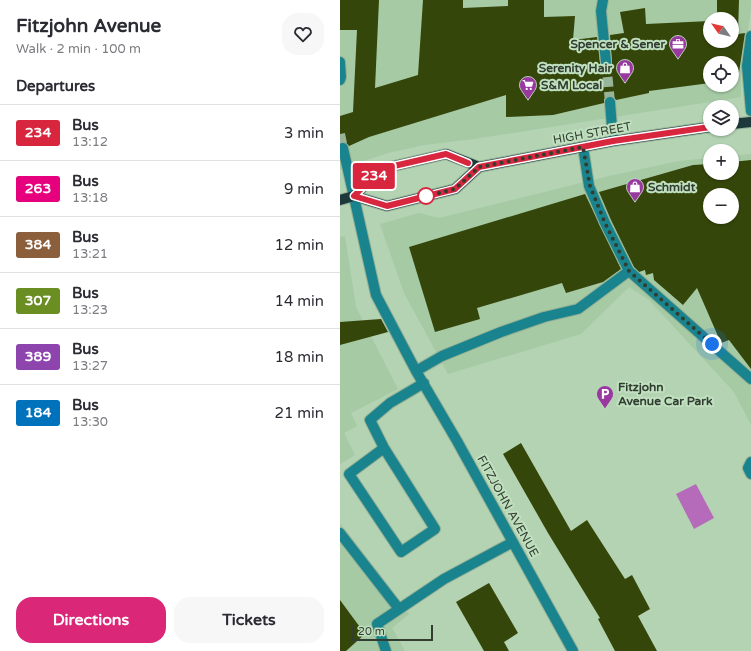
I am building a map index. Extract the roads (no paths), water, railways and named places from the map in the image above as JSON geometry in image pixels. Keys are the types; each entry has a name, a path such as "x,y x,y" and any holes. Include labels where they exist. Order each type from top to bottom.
{"main road":[{"path":"739,123 751,122"},
{"name":"HIGH STREET","path":"479,167 613,141 703,129"},
{"path":"340,200 354,196 381,169 446,154 479,167 455,189 387,206 354,196"}],"street":[{"path":"603,0 601,11 606,62"},
{"path":"751,36 747,66 751,112"},
{"path":"340,62 340,80"},
{"path":"610,102 613,141"},
{"path":"583,147 590,186 605,223 629,271 751,379"},
{"name":"FITZJOHN AVENUE","path":"343,148 376,295 416,371 573,651"},
{"path":"416,371 442,356 501,332 544,317 578,309 629,271"},
{"path":"384,448 350,474 401,552 435,529 384,448 370,420 390,403 424,384"},
{"path":"751,462 748,468 751,474"},
{"path":"340,533 399,610"},
{"path":"386,651 377,624 444,579 513,542"}],"tunnel":[{"path":"606,62 610,102"},
{"path":"340,134 343,148"}],"place":[{"name":"Spencer & Sener","path":"678,59"},
{"name":"Serenity Hair","path":"625,83"},
{"name":"S&M Local","path":"528,100"},
{"name":"Schmidt","path":"635,202"},
{"name":"Fitzjohn Avenue Car Park","path":"605,409"}]}
